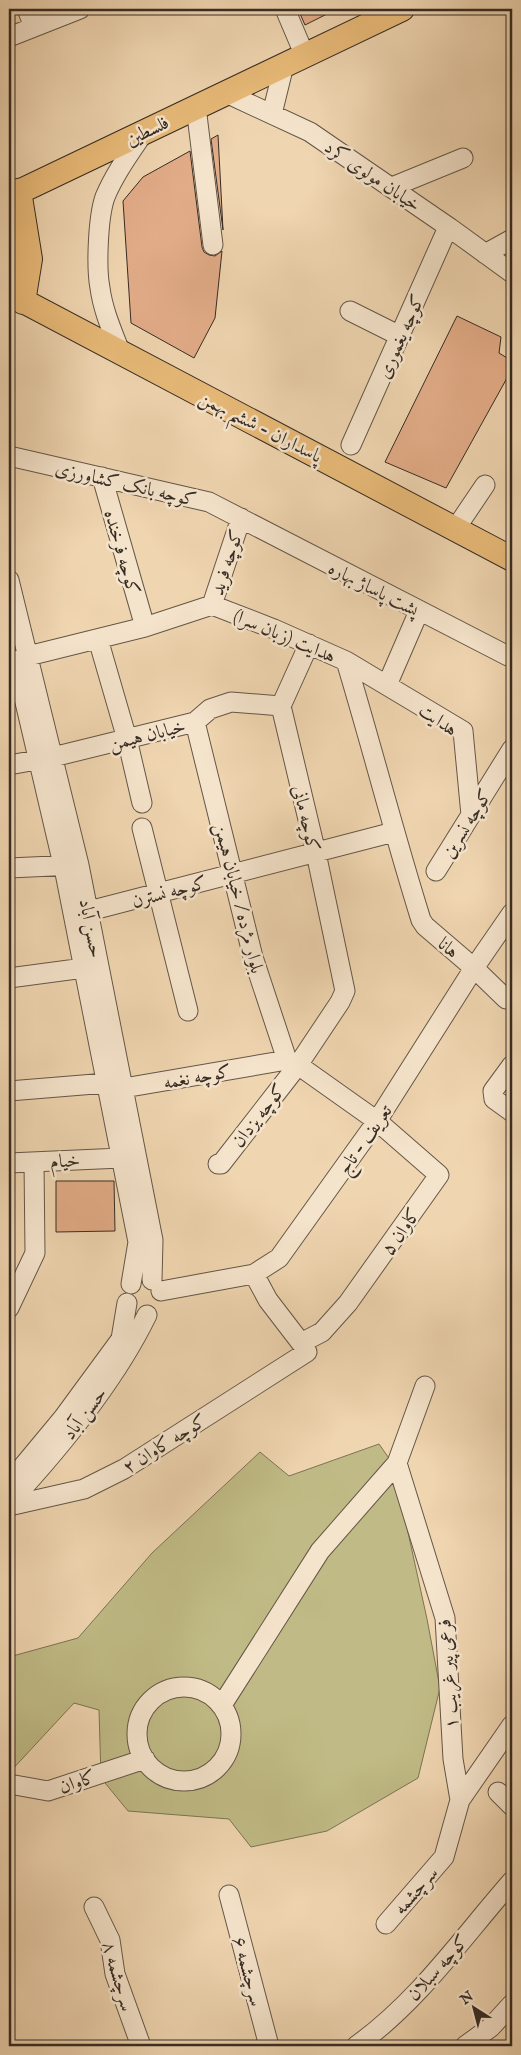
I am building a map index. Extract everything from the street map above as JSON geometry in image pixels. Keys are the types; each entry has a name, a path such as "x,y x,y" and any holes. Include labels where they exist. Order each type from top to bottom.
{"main road":[{"name":"فلسطین","path":"14,192 226,93 296,55 370,9"},
{"name":"فلسطین","path":"296,55 402,9"},
{"path":"14,192 30,259 14,298"},
{"path":"9,248 14,298"},
{"name":"پاسداران - ششم بهمن","path":"14,298 512,559"}],"street":[{"path":"27,9 34,27"},
{"path":"9,37 80,9"},
{"path":"272,114 296,55 285,9"},
{"name":"خیابان مولوی کرد","path":"226,93 310,132 392,187 512,273"},
{"path":"196,107 214,245"},
{"path":"121,354 111,329 100,288 100,217 113,181 144,132"},
{"path":"392,187 463,158"},
{"name":"کوچه یغموری","path":"351,445 450,228"},
{"path":"485,254 512,239"},
{"path":"350,310 400,336"},
{"name":"کوچه بانک کشاورزی","path":"9,456 209,502 241,518"},
{"name":"کوچه فرخنده","path":"102,477 145,627"},
{"path":"456,528 485,485"},
{"name":"کوچه فرید","path":"212,605 241,518"},
{"name":"پشت پاساژ بهاره","path":"241,518 508,656"},
{"name":"حسن آباد","path":"9,580 22,659 71,865 84,968 112,1087 153,1240 156,1285"},
{"name":"هدایت (زبان سرا)","path":"22,659 145,627 212,605 346,661 394,832 421,920 425,926"},
{"path":"387,685 419,611"},
{"name":"حسن آباد","path":"9,631 22,659"},
{"path":"98,639 127,739 142,803"},
{"path":"281,706 309,644"},
{"name":"هدایت","path":"346,661 463,731 471,816"},
{"name":"خیابان هیمن","path":"9,766 195,722 210,709 231,702 281,706"},
{"name":"کوچه مانی","path":"281,706 316,853 345,991 343,997"},
{"name":"بلوار مژده / خیابان هیمن","path":"195,722 253,957 292,1063"},
{"name":"کوچه نسرین","path":"436,871 512,749"},
{"path":"142,828 188,1011"},
{"name":"کوچه نسترن","path":"89,911 394,832"},
{"path":"9,868 71,865"},
{"name":"حسن آباد","path":"71,865 89,911 121,1158 138,1242 131,1284"},
{"name":"تعریف - تاج","path":"156,1285 254,1274 280,1258 377,1121 474,968 512,913"},
{"name":"هانا","path":"425,926 474,968 506,999"},
{"path":"9,978 84,968"},
{"name":"کوچه یزدان","path":"218,1164 220,1164 292,1063 343,997"},
{"path":"292,1063 377,1121"},
{"name":"کوچه نغمه","path":"9,1091 112,1087 292,1063"},
{"path":"512,1065 493,1091 494,1099 512,1112"},
{"name":"کاوان ۵","path":"304,1348 322,1332 348,1303 439,1175 377,1121"},
{"name":"خیام","path":"9,1163 121,1158"},
{"path":"9,1308 35,1253 34,1162"},
{"path":"254,1274 268,1300 304,1348"},
{"path":"141,1279 156,1285 162,1297 158,1309 147,1315 138,1314 131,1310 126,1296 131,1284 141,1279"},
{"name":"حسن آباد","path":"9,1483 16,1462 63,1418 121,1340 127,1303"},
{"name":"حسن آباد","path":"9,1504 47,1462 102,1390 132,1346 147,1315"},
{"name":"کوچه کاوان ۲","path":"9,1504 84,1489 124,1469 304,1348"},
{"path":"222,1705 320,1551 397,1463 425,1386"},
{"name":"فرعی پیر غریب ۱","path":"397,1463 444,1618 452,1759 460,1800"},
{"path":"179,1687 195,1688 210,1694 222,1705 229,1718 231,1733 229,1748 222,1762 211,1772 198,1779 183,1781 168,1778 155,1770 145,1760 139,1745 138,1729 142,1714 151,1701 164,1692 179,1687"},
{"path":"460,1800 512,1725"},
{"name":"کاوان","path":"9,1784 48,1791 145,1760"},
{"path":"498,1792 512,1806"},
{"name":"سرچشمه","path":"386,1924 444,1856 460,1800"},
{"name":"کوچه سبلان","path":"356,2046 369,2037 435,1975 512,1881"},
{"name":"سرچشمه ۶","path":"229,1895 270,2046"},
{"name":"سرچشمه ۸","path":"94,1907 110,1940 115,1974 141,2046"},
{"path":"472,2045 512,2004"}],"shaded area":[{"path":"379,1444 393,1464 440,1688 418,1778 327,1831 251,1847 229,1819 128,1811 101,1778 99,1710 74,1703 9,1773 9,1657 78,1638 152,1553 260,1452 289,1476"}],"building":[{"path":"298,9 337,9 305,25"},
{"path":"218,135 223,230 211,139"},
{"path":"190,151 202,247 204,252 209,255 215,256 222,251 215,318 194,358 131,323 123,201 143,177"},
{"path":"457,316 501,337 499,353 512,361 512,369 446,488 385,462"},
{"path":"56,1181 114,1181 115,1231 56,1232"}]}
